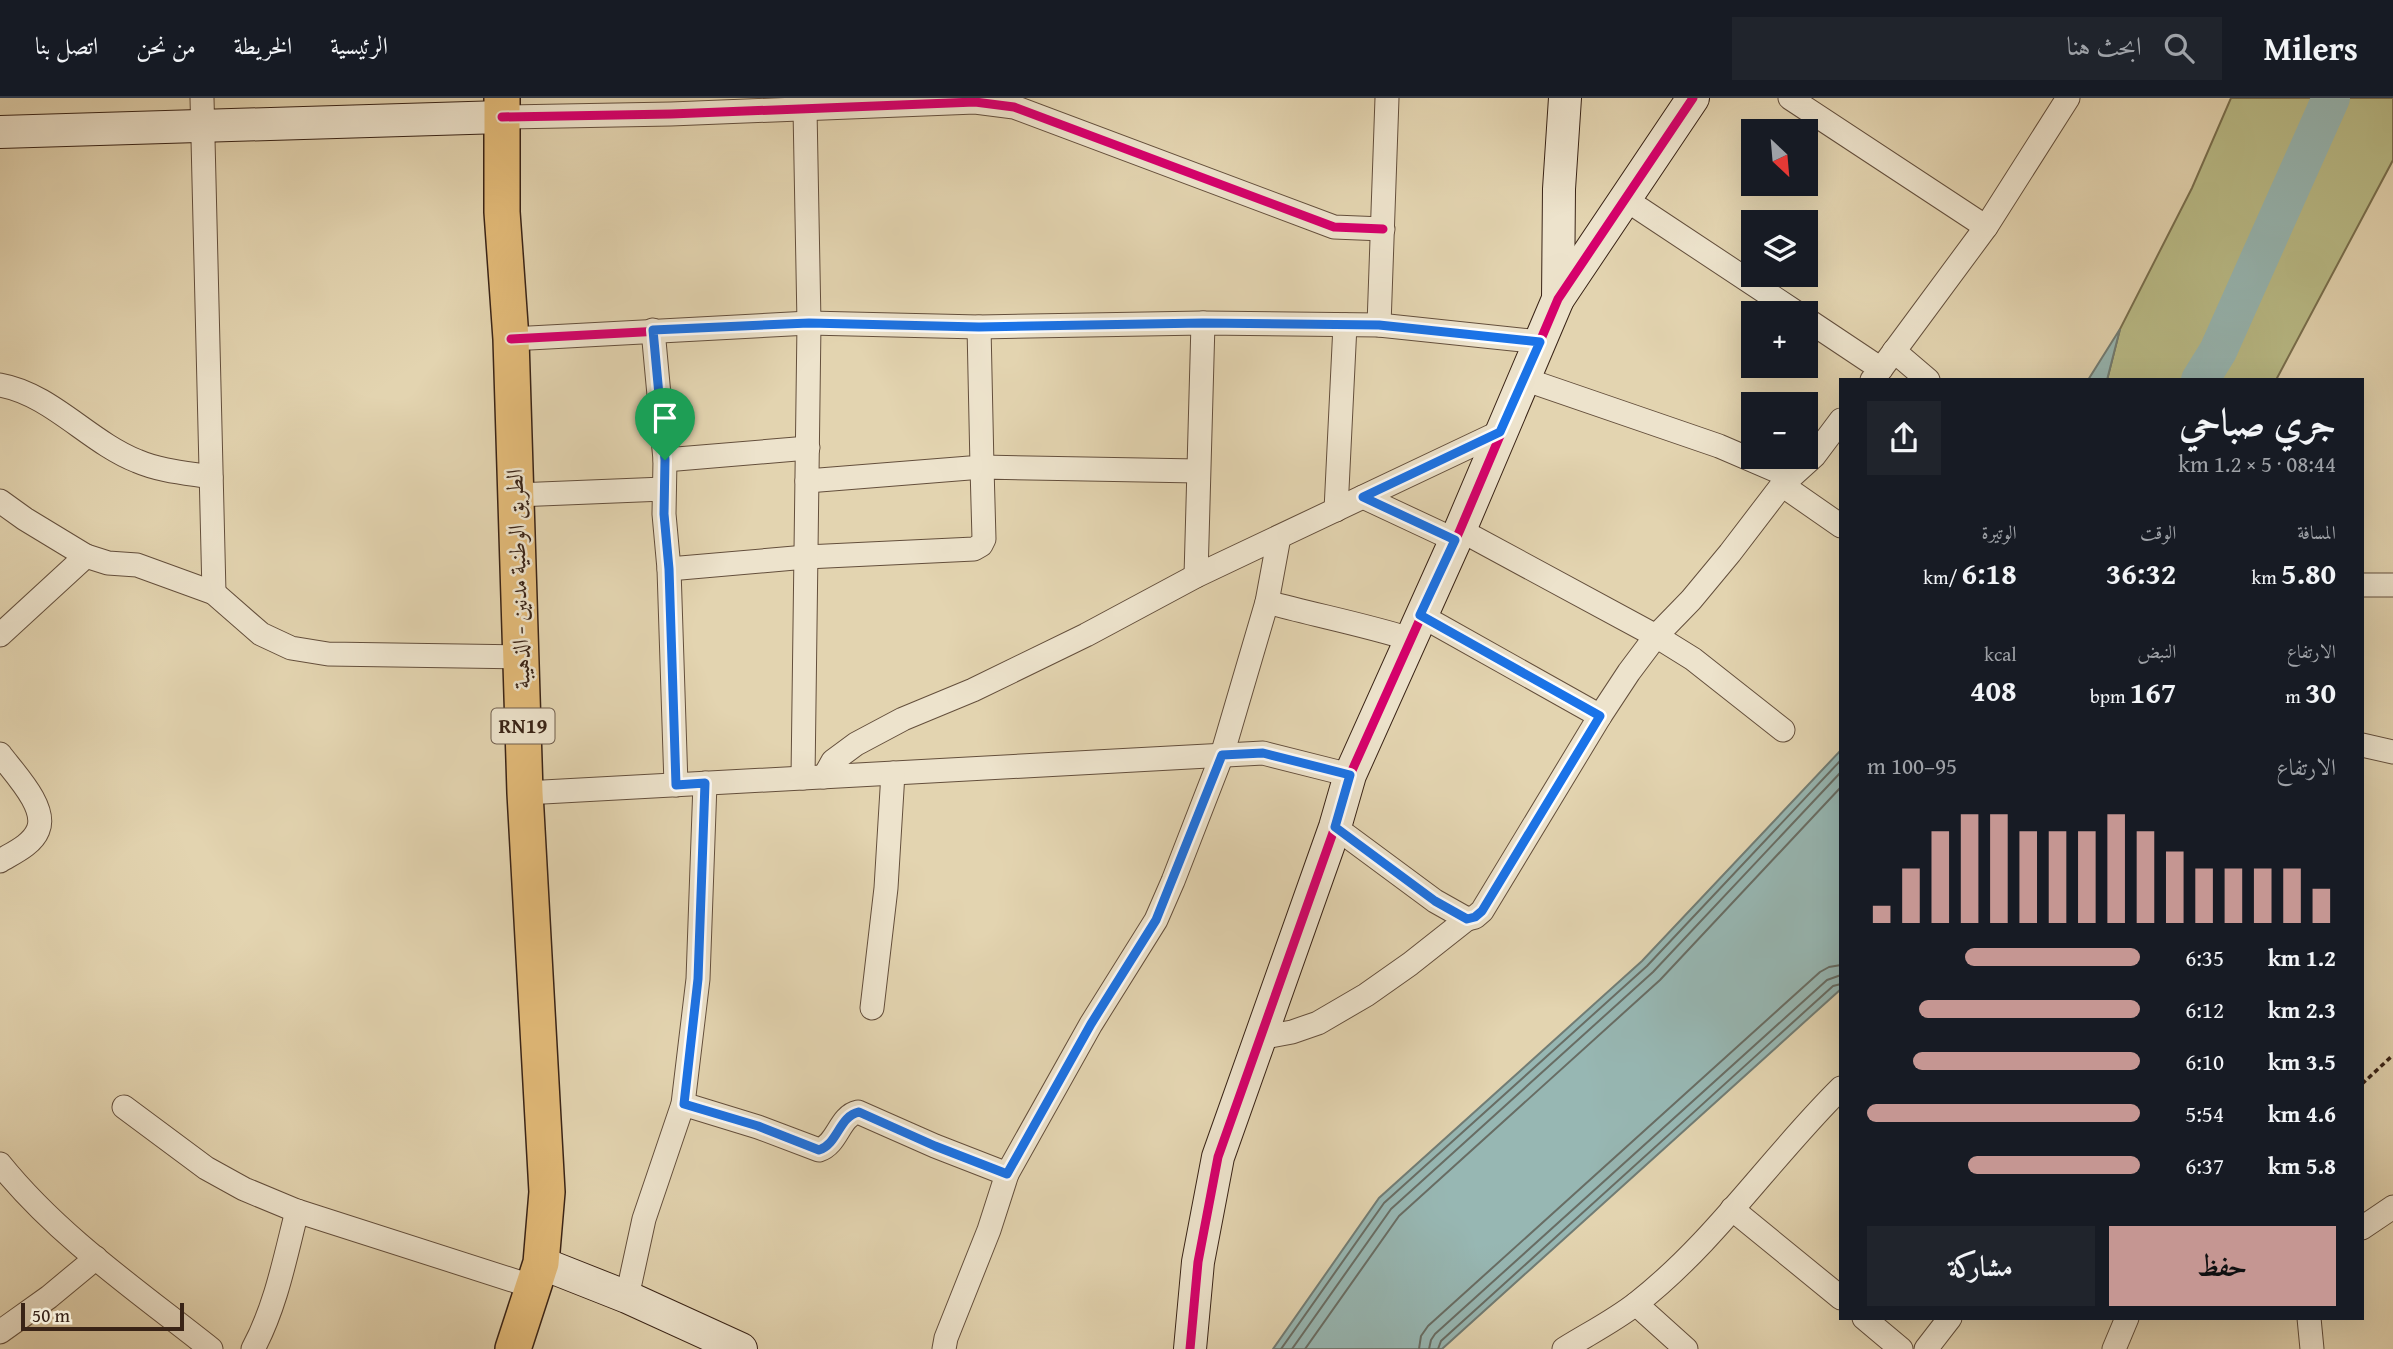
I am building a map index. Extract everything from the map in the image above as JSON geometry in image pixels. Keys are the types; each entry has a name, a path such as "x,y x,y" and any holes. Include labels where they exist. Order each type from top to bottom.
{"main road":[{"name":"الطريق الوطنية مدنين - الذهيبة","path":"502,107 502,212 511,339 525,793 547,1192 538,1275 513,1349"}],"street":[{"path":"1379,325 1387,98"},
{"path":"1558,299 1559,189 1565,98"},
{"path":"1190,1349 1198,1262 1218,1157 1335,827 1350,775 1558,299 1693,98"},
{"path":"1790,98 1986,228"},
{"path":"1882,367 1986,228 2061,101"},
{"path":"0,132 203,112 671,106 805,109 975,102 1014,107 1334,227 1383,229"},
{"path":"805,109 809,323 806,557 814,777"},
{"path":"203,112 214,593"},
{"path":"1625,199 1779,301"},
{"path":"511,339 809,323 979,327 1203,323 1379,325 1540,342"},
{"path":"1196,576 1203,323"},
{"path":"1336,510 1345,326"},
{"path":"669,569 806,557 974,549 981,545 984,539 979,327"},
{"path":"1818,327 1882,367 1921,378"},
{"path":"653,330 665,460 664,514 669,569 676,785"},
{"path":"1524,379 1707,442 1786,480 1839,524"},
{"path":"0,384 39,400 137,462 211,477"},
{"path":"1259,1038 1292,1032 1318,1023 1366,995 1467,919 1482,911 1600,716 1656,636 1691,600 1786,480 1814,456 1839,423"},
{"path":"814,777 832,761 903,719 973,690 1086,635 1196,576 1500,432"},
{"path":"665,460 808,448"},
{"path":"807,481 982,467 1198,471"},
{"path":"516,495 664,489"},
{"path":"1363,497 1457,535 1656,636 1693,659 1783,730"},
{"path":"0,501 86,556 108,563 137,565 214,593 261,634 291,648 328,654 521,657"},
{"path":"944,1349 1007,1174 1084,1036 1156,920 1222,755 1267,602 1279,537"},
{"path":"0,635 86,556"},
{"path":"2364,585 2393,585"},
{"path":"1267,602 1367,626 1415,627 1600,716"},
{"path":"2364,745 2393,752"},
{"path":"525,793 1263,753 1350,775"},
{"path":"0,754 35,801 40,813 38,830 25,846 0,861"},
{"path":"872,1008 886,888 893,773"},
{"path":"627,1297 644,1219 684,1104 698,979 705,783"},
{"path":"1335,827 1435,901 1467,919"},
{"path":"1564,1349 1636,1304 1700,1243 1839,1094"},
{"path":"684,1104 758,1126 819,1150 829,1145 849,1115 859,1112 1007,1174"},
{"path":"124,1107 206,1168 244,1189 297,1211 627,1297 741,1349"},
{"path":"0,1164 51,1219 211,1349"},
{"path":"1732,1209 1839,1296"},
{"path":"253,1349 276,1294 297,1211"},
{"path":"0,1332 49,1297 96,1258"},
{"path":"1636,1304 1686,1349"},
{"path":"1866,1320 1902,1349"},
{"path":"1926,1349 1948,1320"},
{"path":"2114,1349 2126,1320"},
{"path":"2309,1320 2312,1349"}],"path":[{"path":"2364,1082 2393,1055"}],"green space":[{"path":"2231,98 2393,98 2393,160 2277,378 2108,378 2120,329 2192,188"}],"water":[{"path":"2120,329 2108,378 2089,378"},
{"path":"1839,752 1839,991 1442,1349 1273,1349 1379,1198 1642,961"}],"waterway":[{"path":"2201,378 2218,351 2331,98"}],"cycle path":[{"path":"1190,1349 1198,1262 1218,1157 1335,827 1350,775 1460,530 1558,299 1693,98"},
{"path":"502,117 671,114 975,102 1014,107 1334,227 1383,229"},
{"path":"511,339 809,323 979,327 1203,323 1379,325 1540,342"}],"route":[{"path":"809,323 979,327 1203,323 1379,325 1540,342 1500,432 1363,497 1455,540 1420,615 1600,716 1482,911 1467,919 1435,901 1335,827 1350,775 1263,753 1222,755 1156,920 1091,1024 1007,1174 859,1112 849,1115 829,1145 819,1150 758,1126 684,1104 698,979 705,783 676,785 669,569 664,514 665,460 653,330 809,323"}]}
